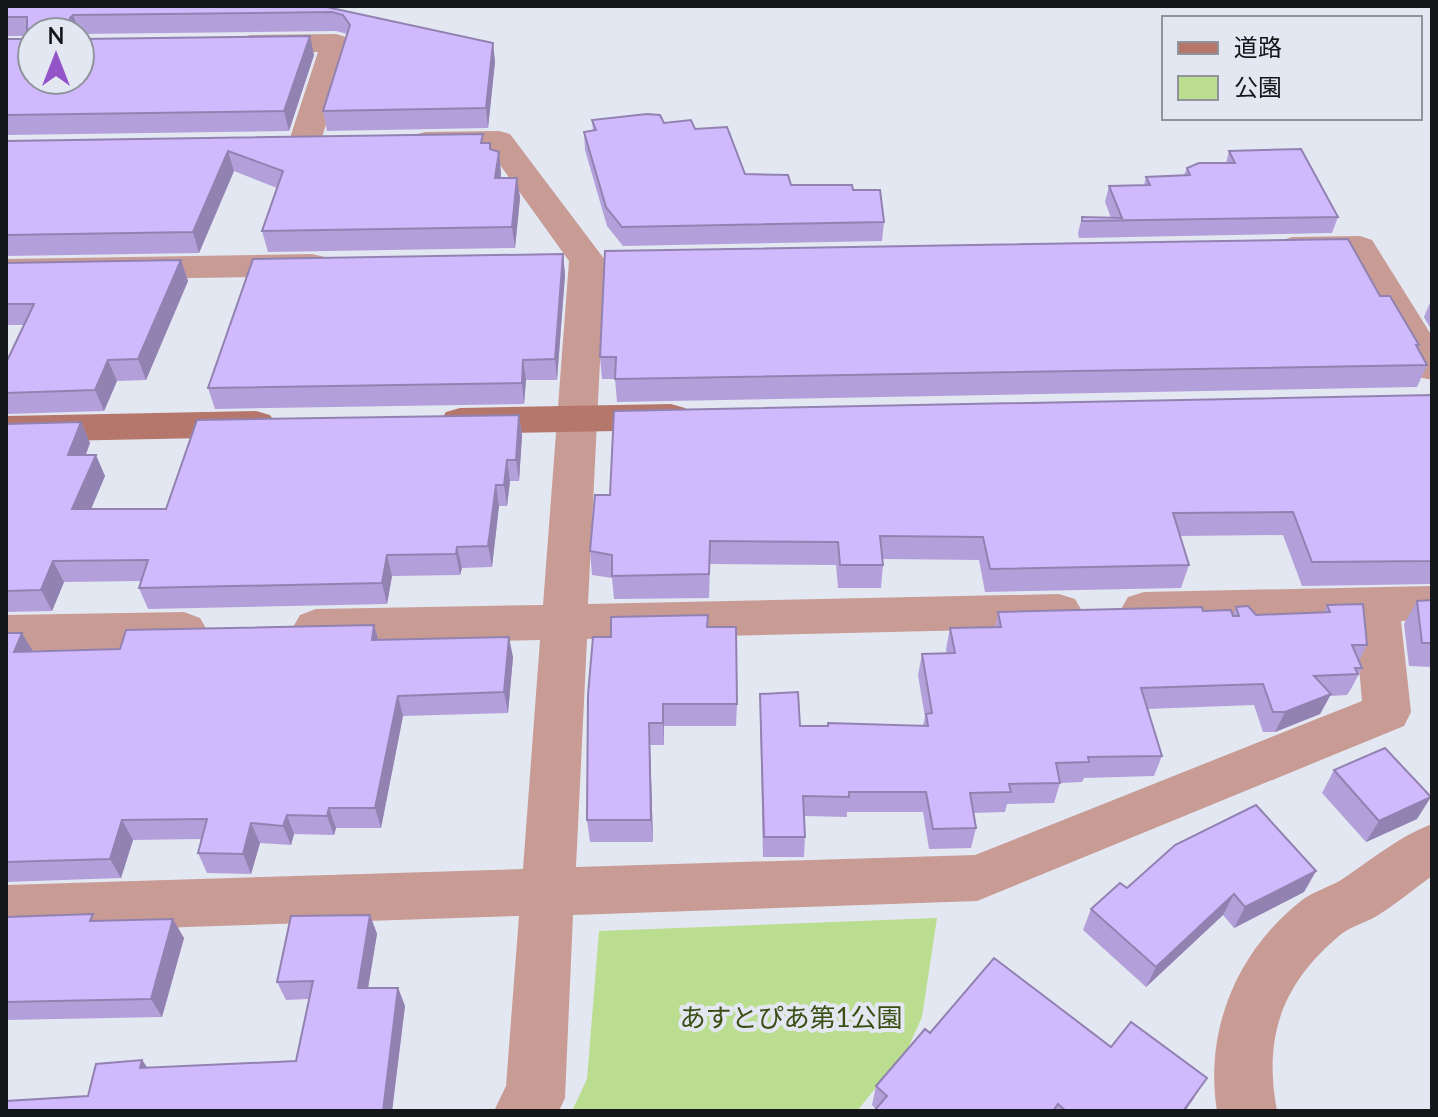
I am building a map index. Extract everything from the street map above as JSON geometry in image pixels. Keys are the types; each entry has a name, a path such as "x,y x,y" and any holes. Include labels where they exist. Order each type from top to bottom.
{"street":[{"path":"224,45 336,43 303,144"},
{"path":"394,143 499,141 603,260"},
{"path":"1266,249 1360,247 1427,392"},
{"path":"540,261 603,260"},
{"path":"524,1111 535,1098 577,419 603,260"},
{"path":"6,270 352,264"},
{"path":"418,421 704,416"},
{"path":"6,429 291,424"},
{"path":"277,628 1432,603"},
{"path":"6,909 977,878 1387,712 1376,605"},
{"path":"6,633 229,629"},
{"path":"1247,1111 1243,1088 1245,1041 1258,993 1280,957 1322,916 1356,900 1432,847"}],"green space":[{"name":"あすとぴあ第1公園","path":"937,918 922,1017 908,1048 857,1111 572,1111 587,1079 599,931"}],"building":[{"path":"6,6 322,6 493,43 486,108 323,111 350,25 343,15 332,12 6,17"},
{"path":"310,36 284,111 6,115 6,39 16,39 16,96 96,96 96,39"},
{"path":"660,115 664,123 691,120 695,129 727,127 745,174 788,175 791,185 852,185 853,190 880,190 884,222 622,227 606,207 584,132 596,130 592,120"},
{"path":"483,134 481,143 490,143 490,149 499,152 495,178 517,178 512,227 262,231 283,171 228,151 193,232 6,235 6,141"},
{"path":"1301,149 1338,217 1082,221 1082,217 1122,218 1109,186 1150,185 1146,177 1190,175 1187,168 1199,163 1235,163 1229,151"},
{"path":"1348,239 1380,296 1390,296 1419,345 1416,345 1427,365 615,379 616,357 600,357 605,251"},
{"path":"563,254 555,359 523,360 522,383 208,388 253,259"},
{"path":"181,260 138,359 108,360 95,390 6,393 6,363 34,304 6,304 6,263"},
{"path":"1432,395 1432,561 1312,562 1293,512 1173,513 1189,565 990,569 983,537 880,536 883,565 840,565 838,542 710,541 709,574 612,576 612,555 590,551 595,495 610,495 614,411"},
{"path":"519,415 516,460 507,460 504,485 496,485 488,546 457,547 456,554 387,555 382,583 139,588 148,560 53,561 41,590 6,591 6,424 81,422 68,455 96,455 72,509 166,509 197,420"},
{"path":"1432,600 1432,643 1422,643 1417,601"},
{"path":"1363,604 1367,645 1352,645 1362,668 1355,668 1358,674 1314,676 1331,694 1285,712 1273,712 1263,684 1141,688 1162,756 1088,757 1089,762 1056,763 1060,783 1009,784 1011,792 970,793 976,828 933,829 926,792 849,792 849,797 803,796 805,837 764,837 760,694 798,692 800,726 828,726 828,723 928,726 926,714 932,713 922,654 955,653 950,628 1001,627 998,612 1202,607 1203,611 1231,610 1233,616 1239,616 1236,607 1248,606 1256,615 1330,612 1327,605"},
{"path":"708,615 707,627 736,627 737,704 663,704 663,723 649,723 651,820 587,820 588,695 593,637 611,637 611,617"},
{"path":"374,625 372,640 509,637 504,692 398,696 375,808 329,808 327,816 287,815 283,826 251,823 243,854 198,853 207,819 122,820 110,859 6,862 6,633 22,633 14,652 120,649 126,630"},
{"path":"1385,748 1431,797 1379,821 1334,770"},
{"path":"1256,805 1316,871 1245,907 1234,894 1156,967 1091,909 1120,883 1127,888 1175,845"},
{"path":"93,914 90,921 173,919 151,999 6,1002 6,917"},
{"path":"370,915 358,988 398,988 383,1111 6,1111 6,1101 88,1096 96,1064 142,1060 140,1068 296,1061 313,981 277,982 291,916"},
{"path":"994,958 1111,1047 1131,1022 1207,1078 1183,1111 1066,1111 1058,1104 1053,1111 874,1111 887,1096 876,1086 925,1029 930,1033"}]}
